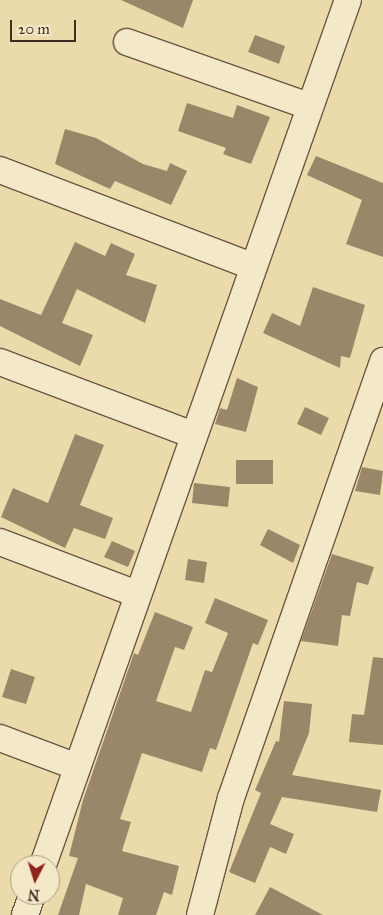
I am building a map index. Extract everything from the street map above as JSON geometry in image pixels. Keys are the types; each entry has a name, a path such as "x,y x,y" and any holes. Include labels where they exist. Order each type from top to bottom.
{"street":[{"path":"46,855 192,435 348,0"},
{"path":"127,42 309,106"},
{"path":"0,170 252,266"},
{"path":"200,915 232,798 383,361"},
{"path":"0,362 192,435"},
{"path":"0,542 137,594"},
{"path":"0,738 77,767"}],"building":[{"path":"121,0 193,0 183,28"},
{"path":"255,35 285,46 279,64 248,52"},
{"path":"187,103 233,118 237,105 270,117 251,164 223,154 226,148 178,131"},
{"path":"65,129 96,138 143,164 167,171 170,163 187,171 171,205 115,181 110,189 55,164"},
{"path":"316,156 383,183 383,257 346,244 362,200 307,175"},
{"path":"75,242 105,256 111,243 135,254 126,275 157,285 145,323 77,289 62,323 93,335 80,366 0,326 0,299 41,315"},
{"path":"313,287 365,305 350,358 341,356 340,368 263,333 272,313 300,326"},
{"path":"237,378 258,387 246,432 215,424 220,408 227,410"},
{"path":"305,407 329,418 321,435 297,424"},
{"path":"75,434 104,445 80,505 113,518 105,539 74,528 65,548 1,517 13,488 48,503"},
{"path":"236,460 273,460 273,484 236,484"},
{"path":"362,467 383,471 380,495 355,491"},
{"path":"194,483 230,487 228,507 192,503"},
{"path":"268,529 300,545 293,563 260,545"},
{"path":"112,541 135,551 128,567 104,557"},
{"path":"332,554 374,567 368,585 357,582 350,616 342,615 338,646 301,641"},
{"path":"188,559 207,562 204,583 185,580"},
{"path":"215,598 268,620 258,645 253,643 216,750 210,748 202,772 142,753 120,819 131,822 122,851 179,866 172,895 164,892 156,915 118,915 123,898 86,884 79,915 58,915 78,858 69,856 83,800 134,653 138,655 155,612 193,627 184,650 175,647 156,701 191,712 205,670 212,672 228,633 205,623"},
{"path":"373,657 383,658 383,745 349,742 352,714 364,715"},
{"path":"11,669 35,677 26,704 2,697"},
{"path":"284,701 312,704 309,733 292,775 381,790 377,812 282,797 270,824 294,834 286,854 270,847 255,883 229,872 261,793 255,790 276,741 279,742"},
{"path":"270,887 323,915 255,915"}]}
